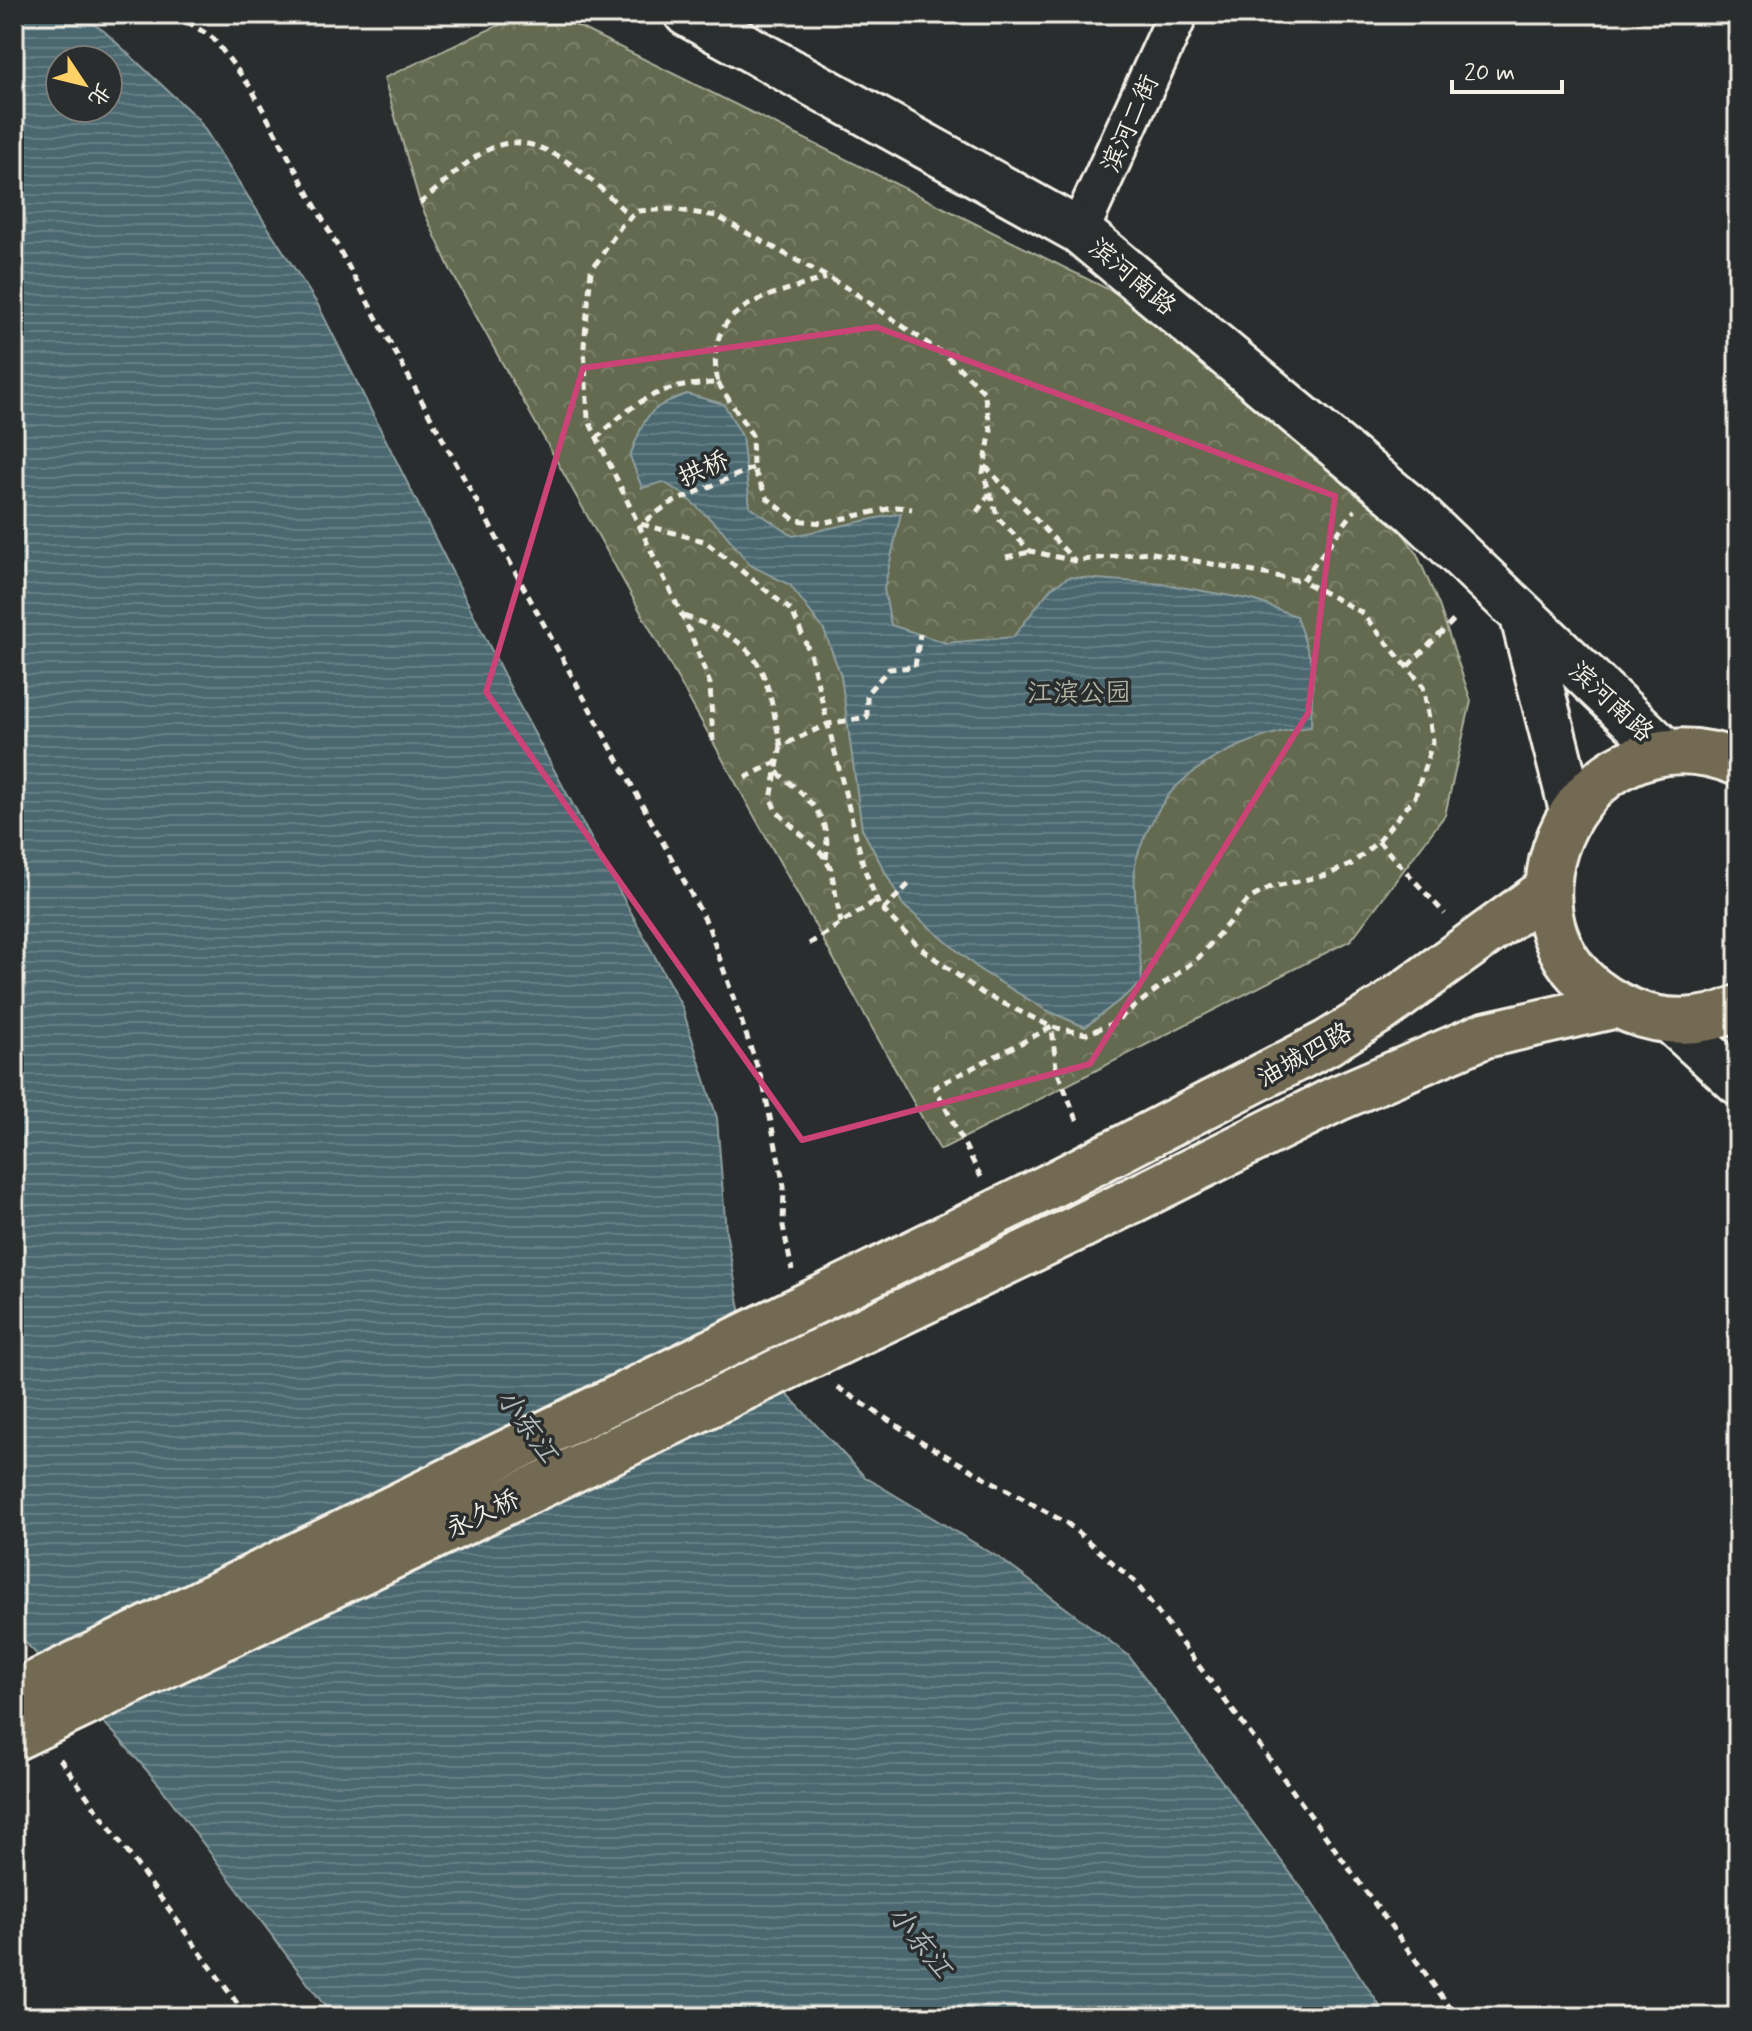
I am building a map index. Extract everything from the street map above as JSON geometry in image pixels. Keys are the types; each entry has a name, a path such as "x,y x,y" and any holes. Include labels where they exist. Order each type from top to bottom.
{"main road":[{"path":"1733,755 1666,752 1639,759 1613,771 1591,788 1572,810 1550,861 1548,889 1556,931 1575,968 1594,989 1617,1005 1671,1021 1699,1020 1738,1008"},
{"name":"油城四路","path":"1042,1190 1327,1043 1384,1008 1548,889"},
{"name":"油城四路","path":"1081,1226 1336,1099 1485,1035 1617,1005"},
{"name":"永久桥","path":"14,1694 1042,1190"},
{"name":"永久桥","path":"33,1743 1081,1226"}],"street":[{"name":"滨河南路","path":"687,14 1079,231 1377,480 1666,752"},
{"name":"滨河二街","path":"1079,231 1178,14"},
{"name":"滨河南路","path":"1523,617 1572,810"},
{"path":"1671,1021 1738,1082"}],"path":[{"path":"175,14 213,38 251,88 708,925 763,1083 784,1186 783,1226 795,1282"},
{"path":"420,203 495,146 525,144 555,154 580,169 631,217"},
{"path":"713,741 710,684 641,524 620,493 588,419 584,346 591,271 638,211 672,209 716,216 827,278 949,358 984,392 991,430 984,465 990,493 998,518 1030,551"},
{"path":"827,278 738,309 722,328 714,350 718,383 752,435 753,468 767,498 795,520 822,523 897,507 912,509"},
{"path":"596,439 623,413 653,393 682,384 718,383"},
{"path":"984,465 1075,561"},
{"name":"拱桥","path":"641,524 669,504 753,468"},
{"path":"1302,581 1377,480"},
{"path":"977,512 990,493"},
{"path":"641,524 704,541 792,611 810,653 864,868 883,910 918,946 982,993 1052,1027 1086,1034 1112,1024 1199,957 1249,899 1271,887 1327,875 1352,864 1378,841 1415,797 1433,741 1423,686 1408,666 1361,612 1302,581 1148,552 1075,561 1030,551 1006,557"},
{"path":"683,616 722,629 752,651 767,679 781,746 771,799 776,811 826,861"},
{"path":"1408,666 1454,620"},
{"path":"781,746 828,724 867,717 867,693 889,669 915,667 920,634"},
{"path":"745,778 778,760"},
{"path":"777,772 819,811 829,836 826,861 838,896 841,923"},
{"path":"1378,841 1473,944"},
{"path":"883,910 911,882"},
{"path":"809,944 877,900"},
{"path":"1052,1027 1056,1068 1066,1099 1098,1161"},
{"path":"998,1212 935,1087 1052,1027"},
{"path":"830,1374 836,1387 927,1445 1068,1524 1135,1582 1268,1757 1457,2017"},
{"path":"33,1743 247,2017"}],"highlighted area":[{"path":"876,327 1335,496 1308,713 1090,1064 802,1140 486,692 583,368"}],"green space":[{"name":"江滨公园","path":"523,14 553,14 1154,312 1361,474 1416,552 1439,605 1471,701 1445,815 1351,940 940,1150 451,271 420,203 384,78"}],"water":[{"name":"小东江","path":"14,14 78,14 118,44 44,44 44,124 124,124 124,50 198,119 318,305 518,703 682,1007 717,1118 726,1232 748,1353 865,1477 1001,1559 1128,1655 1306,1894 1387,2017 333,2017 157,1782 115,1734 14,1631"},
{"path":"687,394 724,404 742,436 750,507 793,536 901,513 884,589 891,625 946,643 1013,637 1051,588 1069,577 1164,584 1253,600 1296,616 1313,666 1311,727 1276,733 1223,754 1192,773 1165,800 1136,860 1135,901 1142,983 1085,1027 1046,1010 980,970 903,905 862,829 841,676 824,630 790,585 750,565 722,530 683,494 663,482 642,488 630,456 644,423 655,409"}]}
